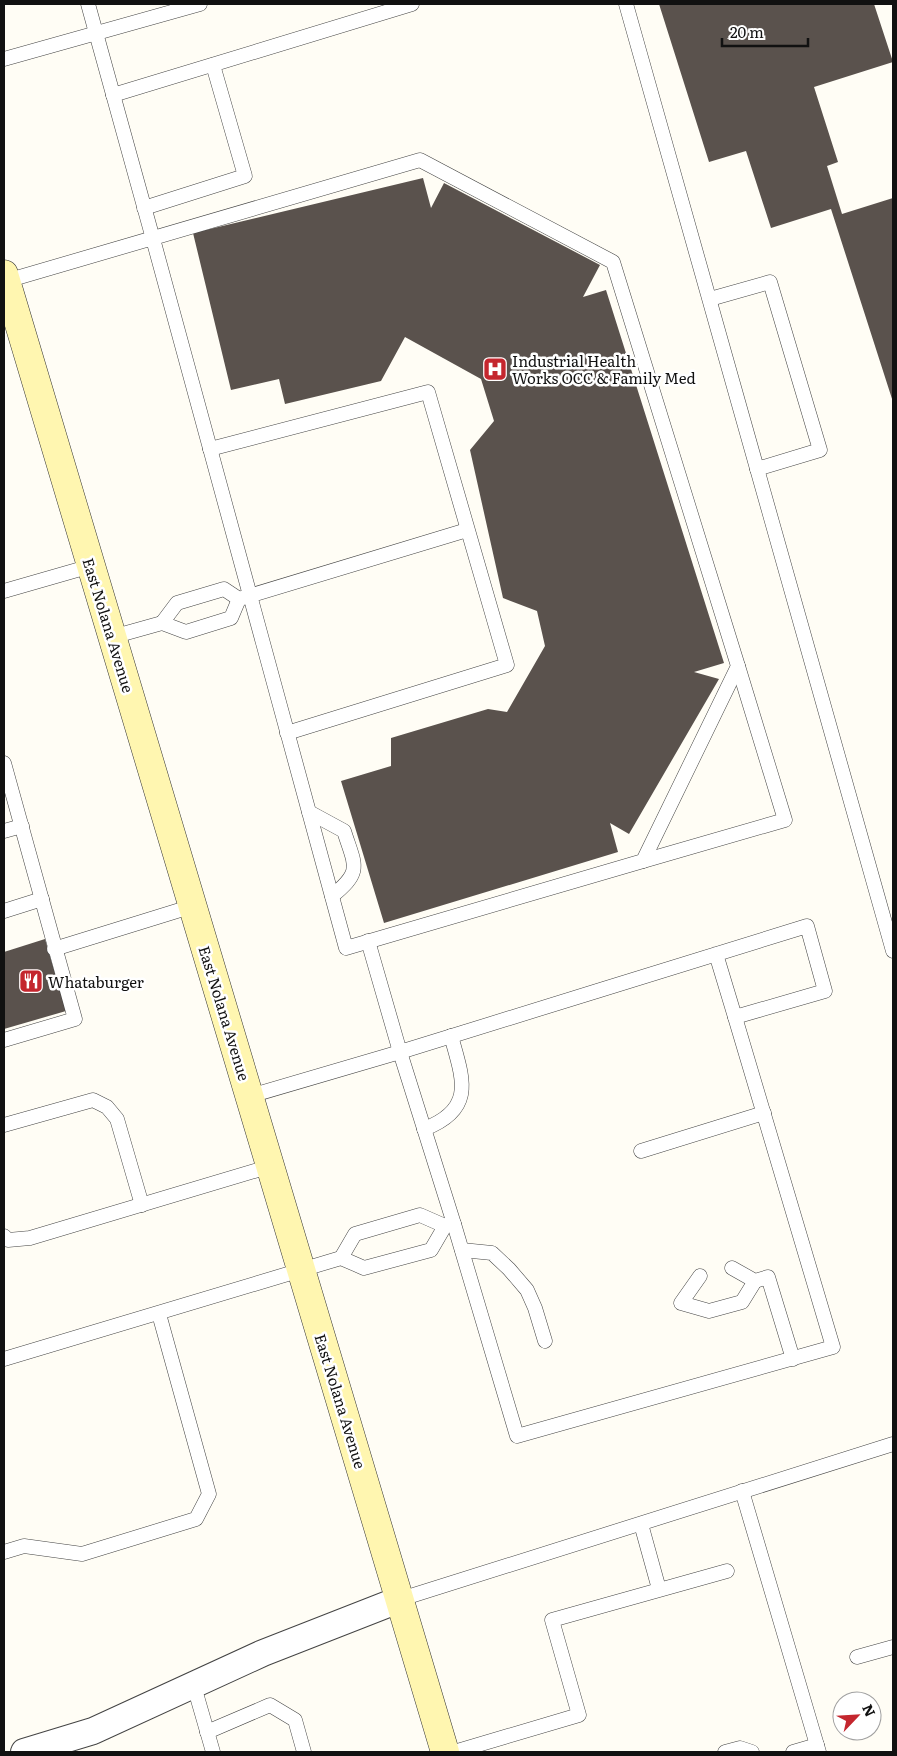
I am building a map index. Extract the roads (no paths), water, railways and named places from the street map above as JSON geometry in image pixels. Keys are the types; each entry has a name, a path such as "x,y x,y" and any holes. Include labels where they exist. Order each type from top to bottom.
{"main road":[{"name":"East Nolana Avenue","path":"5,278 401,1599 445,1752"}],"street":[{"path":"24,1752 93,1732 263,1654 401,1599"}],"lane":[{"path":"5,278 153,240 420,160 613,262 785,820 346,948 287,733 245,597 210,449 153,240 88,4"},
{"path":"4,60 200,4"},
{"path":"113,96 412,4"},
{"path":"626,4 893,951"},
{"path":"144,208 245,176 213,65"},
{"path":"710,299 770,282 820,450 757,469"},
{"path":"210,449 428,392 507,665 287,733"},
{"path":"162,623 177,603 224,589 245,597 468,530"},
{"path":"4,591 91,566"},
{"path":"112,637 162,623 186,632 231,618 245,597"},
{"path":"643,860 738,666"},
{"path":"4,762 54,949 76,1019 4,1040"},
{"path":"309,812 344,831 354,862 354,872 349,882 332,896"},
{"path":"4,832 22,826"},
{"path":"4,910 42,899"},
{"path":"54,949 193,906"},
{"path":"250,1096 400,1052 806,926 825,990 735,1017"},
{"path":"368,941 424,1129 450,1225 462,1250 517,1436 834,1347 716,954"},
{"path":"424,1129 442,1122 455,1109 462,1093 462,1076 451,1036"},
{"path":"4,1124 93,1100 107,1107 117,1119 142,1205"},
{"path":"641,1151 764,1113"},
{"path":"4,1236 8,1240 30,1238 271,1166"},
{"path":"341,1258 355,1234 420,1215 450,1225"},
{"path":"4,1359 341,1258 364,1268 431,1250 450,1225"},
{"path":"462,1250 492,1253 509,1269 527,1290 536,1308 545,1341"},
{"path":"732,1268 755,1280 768,1277 793,1359"},
{"path":"700,1276 681,1303 709,1311 742,1302 755,1280"},
{"path":"4,1552 24,1546 82,1554 196,1519 208,1494 159,1314"},
{"path":"401,1599 893,1444"},
{"path":"742,1491 818,1749 793,1752"},
{"path":"640,1524 659,1589"},
{"path":"454,1752 579,1714 552,1620 727,1570"},
{"path":"857,1657 893,1647"},
{"path":"194,1686 213,1752"},
{"path":"207,1732 270,1705 295,1720 304,1752"},
{"path":"725,1752 744,1751"}],"place":[{"name":"Industrial Health Works OCC & Family Med","path":"495,369"},
{"name":"Whataburger","path":"31,981"}]}
